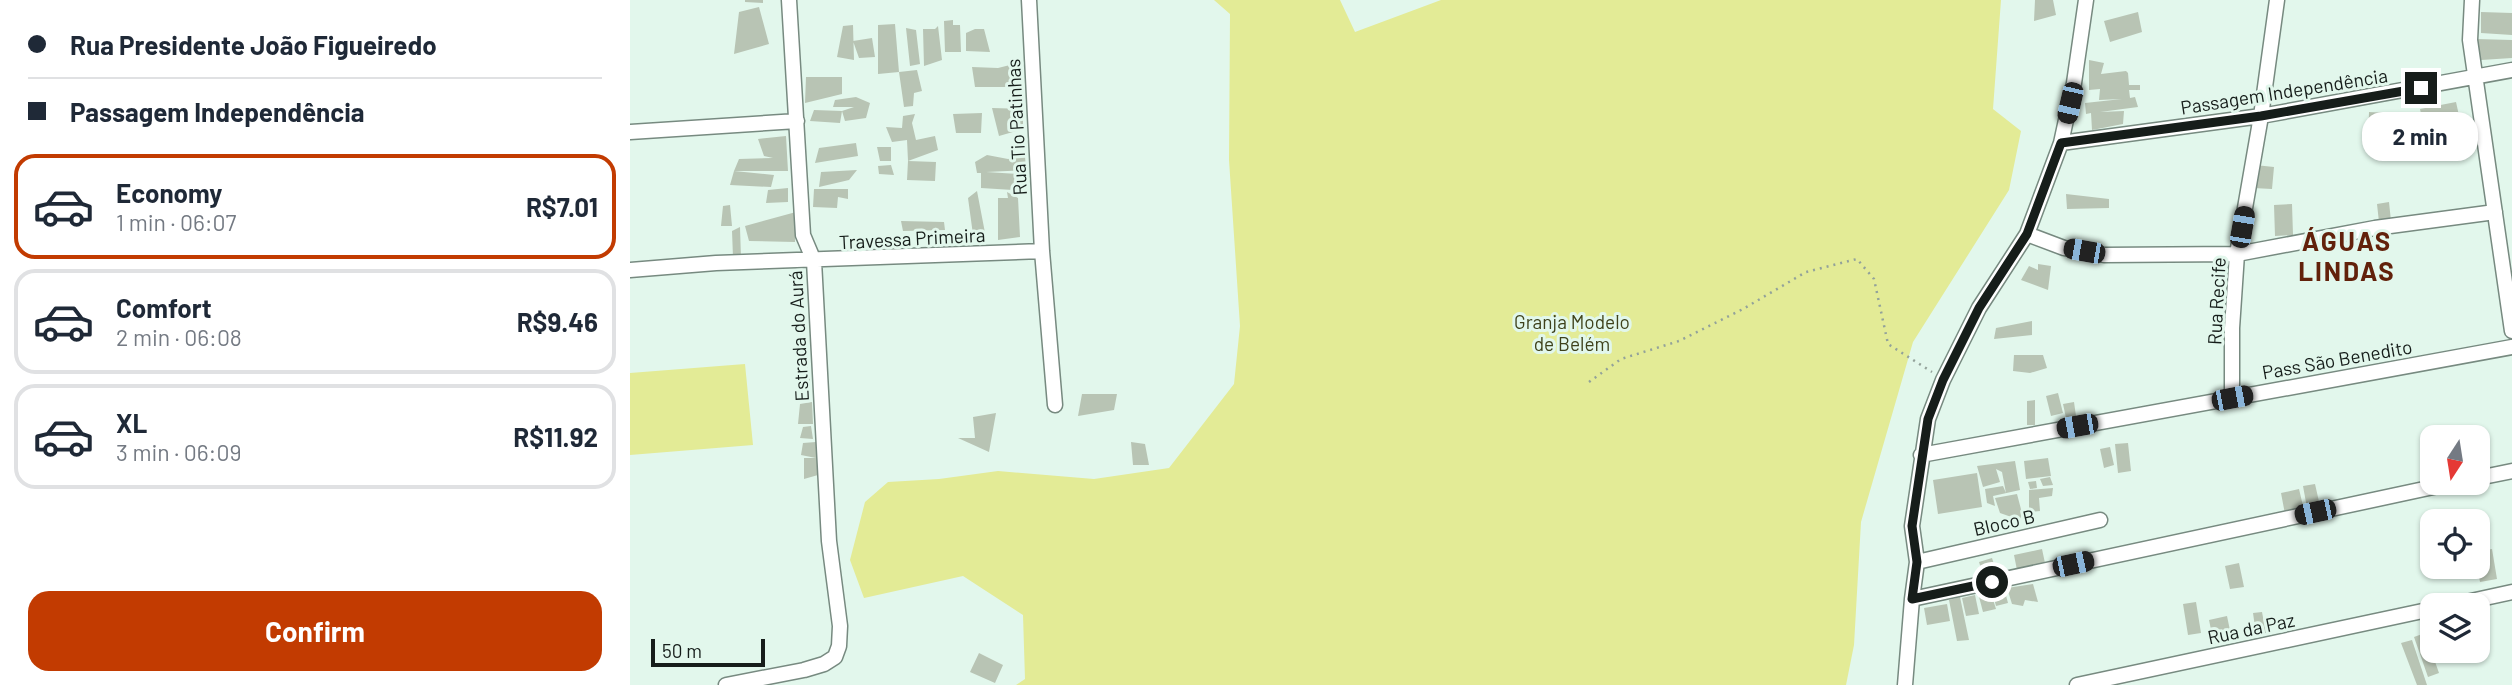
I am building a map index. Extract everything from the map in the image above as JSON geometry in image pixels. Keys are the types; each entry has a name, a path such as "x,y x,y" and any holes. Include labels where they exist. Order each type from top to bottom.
{"street":[{"name":"Estrada do Aurá","path":"726,685 824,664 838,651 840,626 829,541 814,261 803,235 789,0"},
{"name":"Rua Tio Patinhas","path":"1029,0 1042,251"},
{"path":"1905,685 1917,562 1912,526 1928,419 1943,380 1979,308 2027,234 2061,143 2074,83 2086,0"},
{"name":"Rua Recife","path":"2232,398 2232,328 2237,254 2261,116 2277,0"},
{"path":"2472,0 2470,40 2512,331"},
{"name":"Passagem Independência","path":"2061,143 2261,116 2512,71"},
{"path":"630,132 797,121"},
{"path":"2027,234 2064,248 2104,255 2237,254 2375,228 2495,212"},
{"path":"1042,251 1055,405"},
{"name":"Travessa Primeira","path":"630,270 716,263 1042,251"},
{"name":"Pass São Benedito","path":"1921,455 2512,347"},
{"path":"2490,476 2512,471"},
{"path":"1912,599 2420,490"},
{"name":"Bloco B","path":"1917,562 2100,520"},
{"path":"2490,597 2512,592"},
{"name":"Rua da Paz","path":"2077,685 2093,684 2420,612"}],"path":[{"path":"1589,382 1621,359 1679,341 1743,309 1806,272 1857,259 1874,279 1888,344 1943,380"}],"green space":[{"name":"Granja Modelo de Belém","path":"1214,0 1340,0 1355,32 1441,0 2001,0 1993,109 2021,131 2009,190 1913,342 1861,522 1854,645 1846,685 1016,685 1025,679 1023,615 963,576 864,598 850,560 865,502 888,482 998,471 1094,479 1169,468 1234,384 1240,326 1229,160 1230,14"},
{"path":"745,364 753,445 630,455 630,373"}],"building":[{"path":"763,0 763,3 745,2"},
{"path":"2035,0 2053,0 2056,15 2034,21"},
{"path":"759,7 769,44 734,54 739,12"},
{"path":"2138,12 2142,32 2110,42 2104,21"},
{"path":"2481,12 2512,13 2512,35 2481,33"},
{"path":"953,20 953,25 960,25 961,52 945,52 944,21"},
{"path":"895,24 899,72 878,74 878,25"},
{"path":"853,25 854,60 837,57 843,26"},
{"path":"938,26 942,60 924,66 923,29 935,29"},
{"path":"906,28 916,30 920,64 910,66"},
{"path":"984,29 990,52 966,51 966,33"},
{"path":"872,38 875,57 859,58 853,41"},
{"path":"2476,39 2512,40 2512,58 2481,60"},
{"path":"2089,60 2104,63 2101,74 2126,71 2129,85 2140,85 2140,90 2129,90 2130,98 2135,97 2138,107 2100,112 2124,111 2123,124 2092,130 2091,113 2086,114 2085,103 2122,99 2099,100 2100,89 2089,90"},
{"path":"1018,63 1019,87 975,87 972,67 998,68"},
{"path":"917,70 922,91 914,93 913,106 904,107 899,72"},
{"path":"806,77 842,77 842,94 805,103"},
{"path":"856,97 870,103 866,118 845,121 842,111 854,107 833,107 835,100"},
{"path":"2456,102 2460,120 2424,128 2420,109"},
{"path":"992,108 1023,109 1023,129 999,136"},
{"path":"814,110 842,111 840,123 810,121"},
{"path":"2369,112 2388,113 2387,154 2368,154"},
{"path":"982,113 981,133 956,133 953,114"},
{"path":"915,114 912,123 916,140 935,136 938,150 908,161 907,140 892,142 886,127 902,128 903,116"},
{"path":"786,136 788,171 734,171 739,159 773,158 764,156 758,139"},
{"path":"856,143 858,156 815,163 819,148"},
{"path":"877,147 891,147 891,161 880,161"},
{"path":"987,155 1008,159 1025,156 1026,170 986,172 1019,174 1023,188 981,188 981,173 977,173 975,162"},
{"path":"908,161 936,162 935,181 907,180"},
{"path":"891,165 894,175 879,174 878,166"},
{"path":"2255,165 2274,167 2272,189 2253,188"},
{"path":"857,170 849,180 819,187 821,172"},
{"path":"734,171 774,175 771,187 730,185"},
{"path":"788,188 788,202 766,203 768,190"},
{"path":"814,189 848,189 848,199 838,197 837,208 813,207"},
{"path":"977,191 986,238 974,242 968,198"},
{"path":"1007,192 1018,198 1020,237 998,240 998,198 1008,198"},
{"path":"2066,194 2109,199 2109,208 2067,209"},
{"path":"2389,202 2391,221 2379,222 2377,204"},
{"path":"2292,204 2293,235 2275,236 2274,205"},
{"path":"730,205 732,226 721,226 723,206"},
{"path":"796,212 795,242 749,241 745,226"},
{"path":"901,221 944,222 945,230 903,231"},
{"path":"740,227 741,258 733,257 732,231"},
{"path":"2038,264 2051,266 2048,290 2021,280 2029,266 2038,270"},
{"path":"2032,321 2032,335 1994,339 1996,328"},
{"path":"796,350 808,350 808,369 797,370"},
{"path":"2014,355 2043,355 2047,368 2030,373 2013,371"},
{"path":"796,371 810,372 810,384 798,381"},
{"path":"800,387 809,387 809,398 803,397 804,392 800,391"},
{"path":"2058,393 2063,413 2051,416 2046,396"},
{"path":"1082,394 1117,394 1114,410 1078,416"},
{"path":"2035,400 2035,425 2027,425 2027,401"},
{"path":"812,402 813,424 798,424 800,404"},
{"path":"2074,402 2076,416 2066,418 2063,404"},
{"path":"996,413 989,452 958,438 975,438 973,417"},
{"path":"811,426 813,439 800,438 803,427"},
{"path":"816,442 818,475 804,479 804,458 816,458 801,455 803,443"},
{"path":"1131,442 1145,444 1149,465 1133,465"},
{"path":"2128,443 2131,471 2118,473 2115,444"},
{"path":"2110,447 2114,465 2104,468 2100,449"},
{"path":"2048,458 2051,476 2026,479 2024,461"},
{"path":"2015,461 2020,490 1993,496 1995,506 1987,503 1985,489 2003,486 2006,493 2002,472 1996,469 2000,482 1983,487 1977,466"},
{"path":"1977,473 1982,507 1938,514 1933,480"},
{"path":"2050,477 2053,485 2043,486 2040,479"},
{"path":"2036,481 2037,488 2030,489 2028,482"},
{"path":"2315,484 2320,506 2307,508 2303,486"},
{"path":"2053,488 2052,496 2039,498 2040,511 2029,512 2029,490"},
{"path":"2299,489 2304,510 2285,514 2281,493"},
{"path":"2017,494 2022,513 2020,520 2000,513 1995,498"},
{"path":"2042,549 2045,563 2017,570 2014,555"},
{"path":"2490,549 2497,579 2480,582 2479,579 2490,579"},
{"path":"1992,558 1998,577 1985,581 1979,562"},
{"path":"2239,563 2244,587 2230,589 2225,566"},
{"path":"2033,584 2038,602 2025,600 2023,606 2012,604 2007,588"},
{"path":"2004,588 2008,603 1996,606 1992,591"},
{"path":"1990,590 1996,609 1983,612 1978,593"},
{"path":"1975,595 1979,614 1966,616 1962,598"},
{"path":"1960,597 1969,640 1957,641 1949,600"},
{"path":"2196,602 2201,633 2188,635 2183,604"},
{"path":"1947,604 1950,621 1927,625 1924,608"},
{"path":"2262,612 2266,633 2256,634 2253,613"},
{"path":"2227,616 2232,640 2214,644 2209,620"},
{"path":"2420,635 2420,654 2414,637"},
{"path":"2412,640 2427,685 2417,685 2401,643"},
{"path":"979,653 1003,665 995,683 970,672"},
{"path":"2423,663 2436,663 2439,673 2428,677"}],"district":[{"name":"ÁGUAS LINDAS","path":"2347,255"}],"route":[{"path":"1992,582 1912,599 1917,562 1912,526 1921,455 1928,419 1943,380 1979,308 2027,234 2061,143 2261,116 2421,88"}]}
